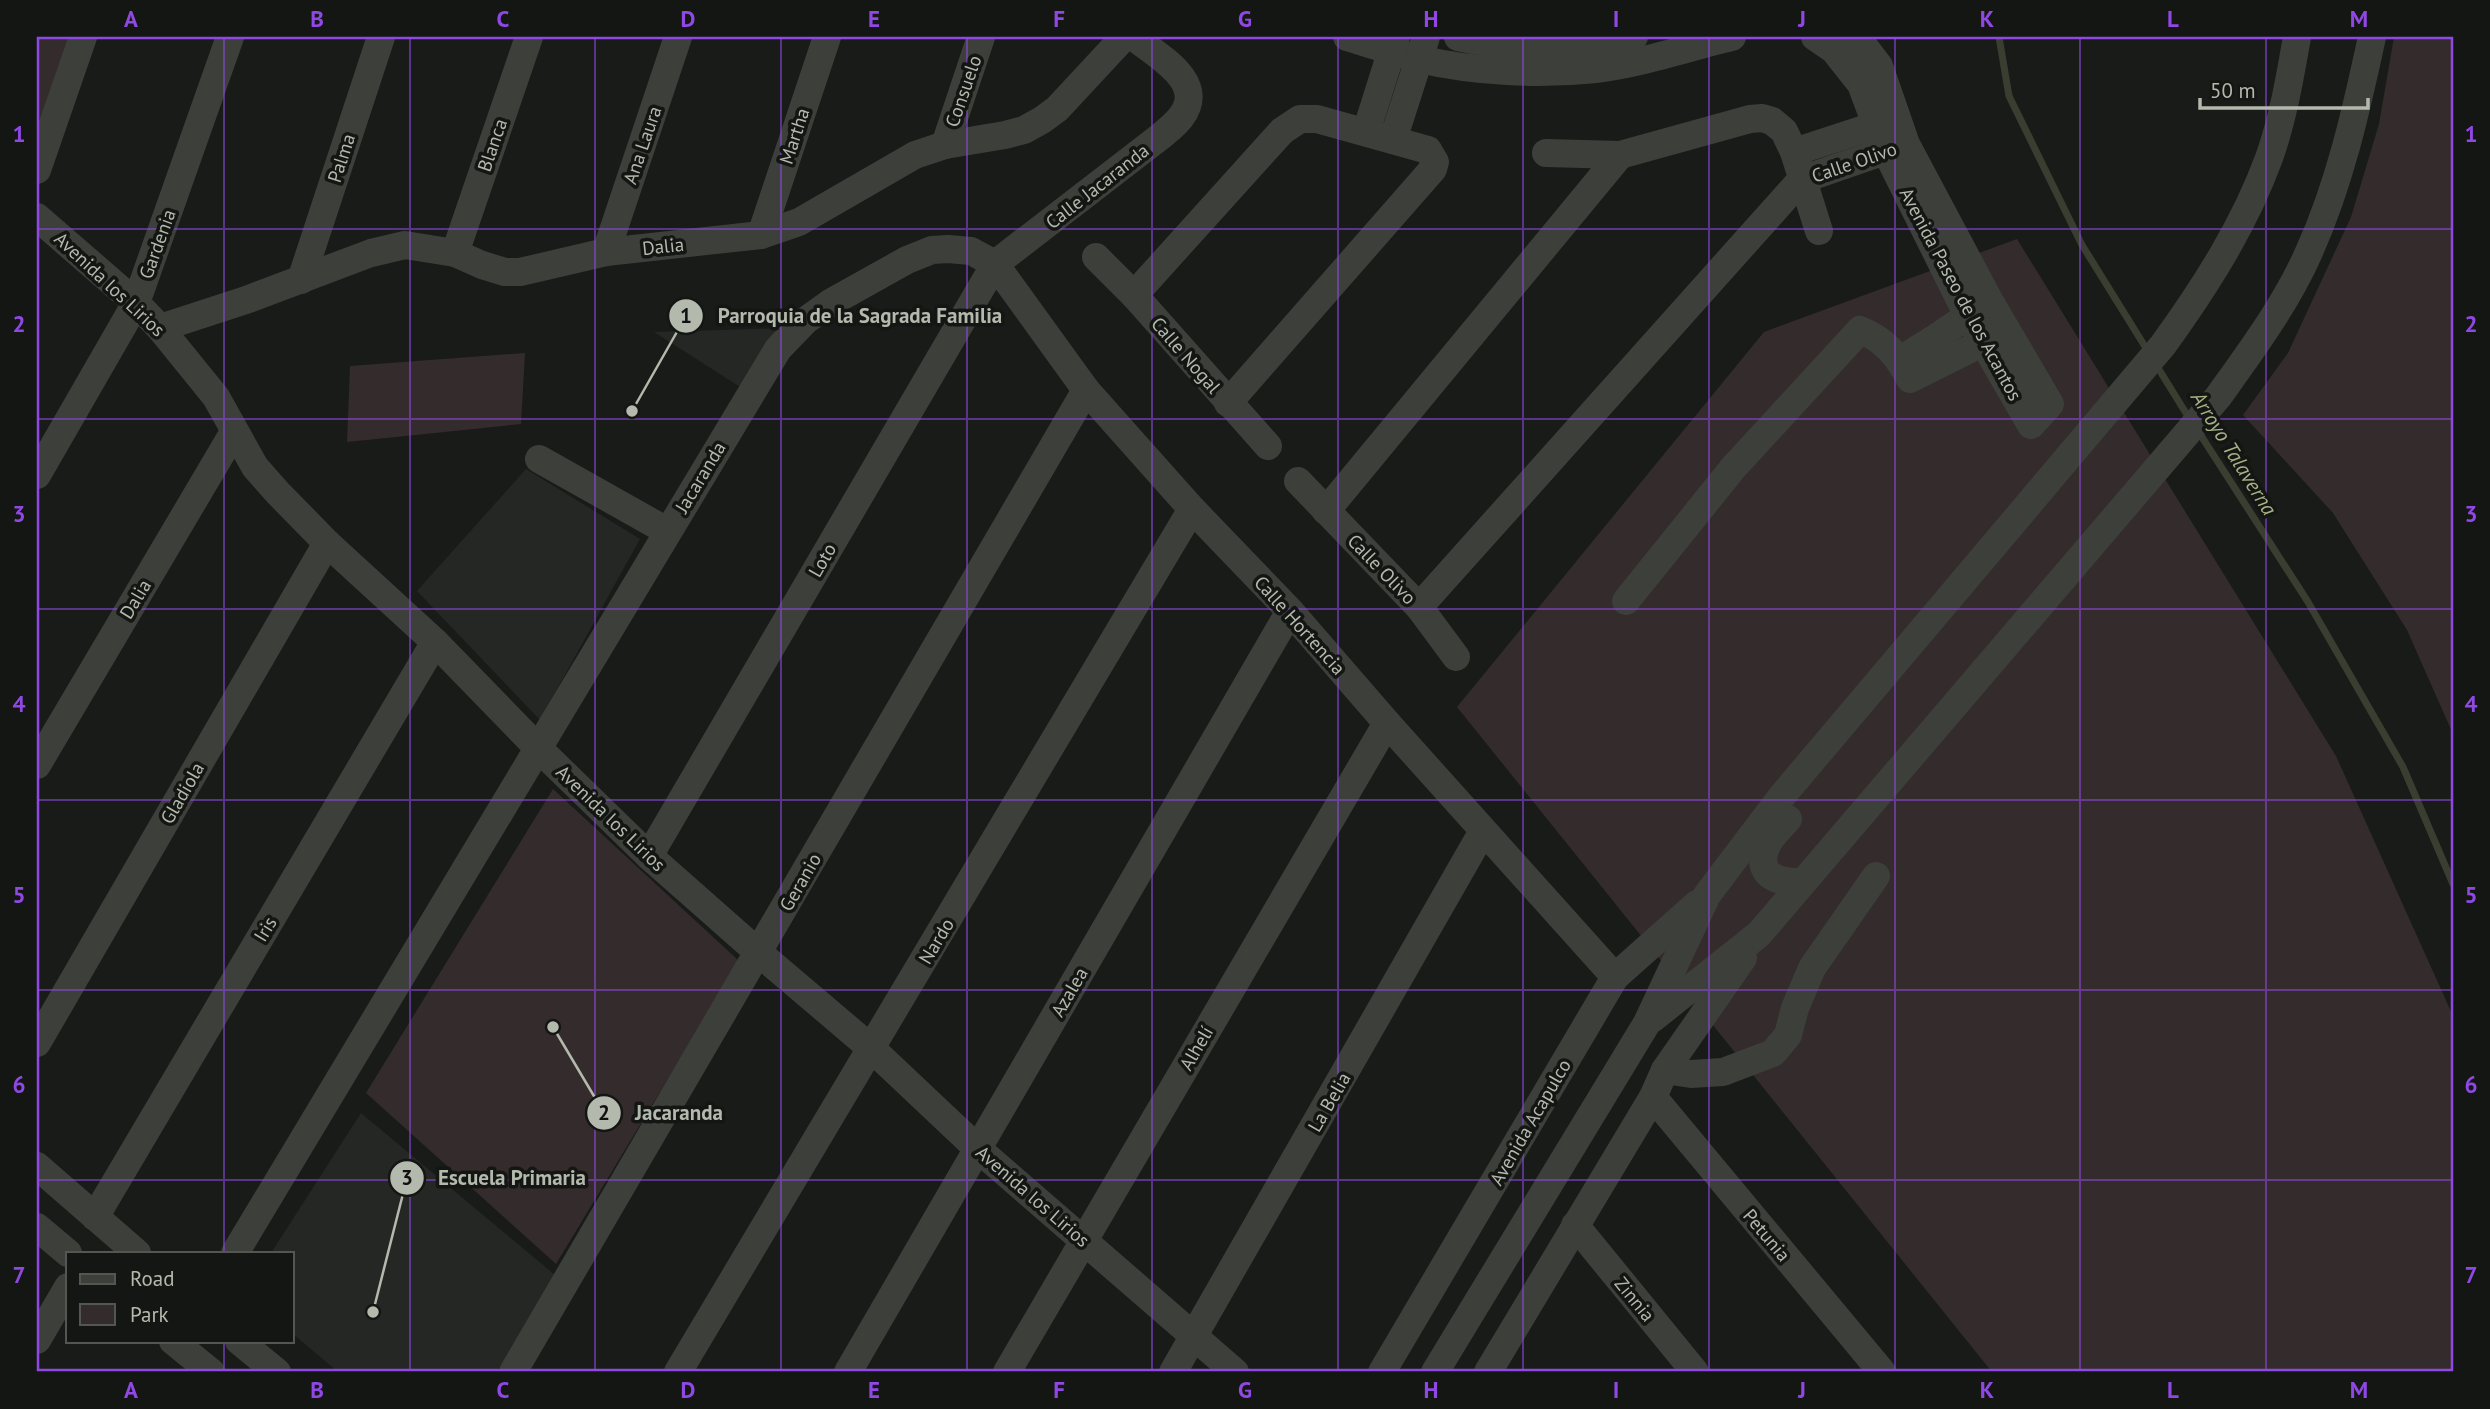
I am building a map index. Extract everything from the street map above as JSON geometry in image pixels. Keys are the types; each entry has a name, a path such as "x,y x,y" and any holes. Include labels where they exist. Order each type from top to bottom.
{"street":[{"path":"37,170 83,37"},
{"name":"Gardenia","path":"37,475 136,303 230,37"},
{"name":"Palma","path":"301,280 381,37"},
{"name":"Blanca","path":"455,253 529,37"},
{"name":"Ana Laura","path":"606,252 678,37"},
{"name":"Martha","path":"761,235 827,37"},
{"name":"Consuelo","path":"944,145 981,37"},
{"name":"Dalia","path":"160,328 371,253 405,245 455,253 505,272 520,272 606,252 761,235 799,222 915,155 944,145 1024,130 1057,109 1124,37"},
{"name":"Calle Jacaranda","path":"995,264 1161,136 1183,115 1189,100 1187,85 1181,75 1135,37"},
{"path":"1348,37 1423,48 1463,67 1498,69 1595,69 1666,56 1732,37"},
{"path":"1458,37 1505,44 1568,46 1634,37"},
{"name":"Avenida Paseo de los Acantos","path":"1815,37 1834,50 1854,74 1892,135 1995,335 1910,379 1899,359"},
{"name":"Avenida Paseo de los Acantos","path":"1857,37 1879,66 1892,135"},
{"path":"1435,1372 1647,1023 1707,895 1782,796 2163,345 2204,288 2240,222 2269,158 2286,98 2297,37"},
{"path":"1463,1323 1498,1367 1575,1226 1653,1097 1665,1070 1759,934 2218,397 2267,328 2309,254 2339,176 2372,37"},
{"path":"1366,132 1394,44"},
{"path":"1393,140 1423,48"},
{"name":"Calle Nogal","path":"1317,118 1393,140 1429,150 1436,162 1433,169 1228,403 1134,295 1291,123 1300,119 1317,118"},
{"name":"Calle Olivo","path":"1546,153 1620,155 1762,118 1772,121 1784,131 1794,152 1819,231"},
{"name":"Calle Olivo","path":"1794,152 1892,135"},
{"name":"Calle Olivo","path":"1298,481 1419,607 1801,180 1892,135"},
{"path":"1326,511 1620,155"},
{"name":"Avenida los Lirios","path":"37,217 136,303 160,328 216,397 254,467 327,543 435,642 538,748 649,856 872,1049 978,1149 1235,1372"},
{"name":"Jacaranda","path":"236,1252 778,349 805,321 830,303 907,260 932,250 971,251 995,264"},
{"path":"1096,257 1134,295"},
{"name":"Calle Hortencia","path":"995,264 1086,390 1192,509 1290,611 1615,977"},
{"name":"Loto","path":"649,856 995,264"},
{"path":"1626,601 1733,468 1860,330 1884,343 1899,359 1979,308"},
{"name":"Geranio","path":"513,1372 1086,390"},
{"path":"1228,403 1268,446"},
{"name":"Dalia","path":"37,765 234,432"},
{"path":"539,458 667,531"},
{"name":"Nardo","path":"678,1372 1192,509"},
{"name":"Gladiola","path":"37,1043 327,543"},
{"path":"1419,607 1456,657"},
{"name":"Azalea","path":"848,1372 1290,611"},
{"name":"Iris","path":"95,1217 435,642"},
{"name":"Alhelí","path":"1007,1372 1387,723"},
{"path":"1803,882 1786,883 1777,880 1767,874 1763,861 1767,844 1810,792 1819,773 1827,743"},
{"name":"La Belia","path":"1173,1372 1483,831"},
{"path":"1665,1070 1691,1074 1723,1072 1773,1053 1788,1035 1795,1008 1812,968 1876,876"},
{"name":"Avenida Acapulco","path":"1382,1372 1615,977 1707,895"},
{"path":"1647,1023 1759,934"},
{"name":"Petunia","path":"1653,1097 1882,1372"},
{"path":"37,1166 136,1252"},
{"name":"Zinnia","path":"1575,1226 1695,1372"},
{"path":"37,1227 66,1252"},
{"path":"37,1340 66,1290"},
{"path":"240,1342 277,1372"}],"shaded area":[{"path":"790,328 748,392 654,332"},
{"path":"526,469 640,539 540,720 417,591"},
{"path":"361,1113 555,1275 497,1372 338,1372 294,1335 294,1252 272,1252"}],"green space":[{"path":"37,37 76,37 37,163"},
{"path":"2394,37 2453,37 2453,734 2407,630 2333,513 2243,415 2288,353 2351,217 2379,124"},
{"path":"2017,239 2336,756 2453,1016 2453,1372 1992,1372 1457,707 1764,332"},
{"path":"525,353 521,424 347,442 350,366"},
{"path":"553,789 739,961 556,1264 366,1093"}],"waterway":[{"name":"Arroyo Talaverna","path":"1999,37 2009,96 2082,245 2149,353"},
{"name":"Arroyo Talaverna","path":"2155,363 2189,418"},
{"name":"Arroyo Talaverna","path":"2198,431 2308,602 2403,767 2453,884"}],"place":[{"name":"Parroquia de la Sagrada Familia","path":"632,411"},
{"name":"Jacaranda","path":"553,1027"},
{"name":"Escuela Primaria","path":"373,1312"}]}
